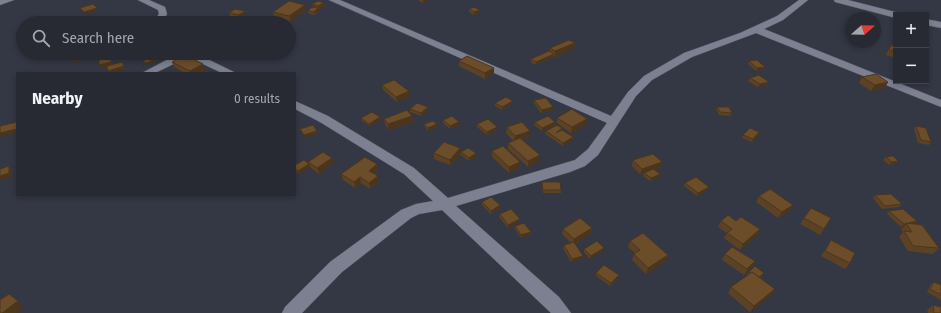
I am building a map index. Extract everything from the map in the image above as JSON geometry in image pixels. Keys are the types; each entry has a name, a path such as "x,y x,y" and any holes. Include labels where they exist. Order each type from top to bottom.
{"street":[{"path":"0,2 10,0"},
{"path":"142,0 162,8 164,14 162,16"},
{"path":"333,0 613,121"},
{"path":"291,313 336,267 406,214 416,209 444,204 565,169 580,163 593,152 632,94 648,78 688,55 780,18 804,0"},
{"path":"838,0 893,14"},
{"path":"929,23 941,25"},
{"path":"755,29 941,104"},
{"path":"149,72 173,60"},
{"path":"202,60 229,72"},
{"path":"296,105 324,119 404,168 553,302 562,313"}],"building":[{"path":"289,1 305,5 289,16 273,12"},
{"path":"318,1 324,3 318,6 312,4"},
{"path":"93,4 97,8 84,12 80,8"},
{"path":"312,7 318,8 314,12 308,11"},
{"path":"474,7 480,10 474,12 469,9"},
{"path":"235,9 245,11 239,15 229,13"},
{"path":"569,40 575,43 555,51 550,48"},
{"path":"891,45 893,45 893,51 889,50"},
{"path":"549,51 554,54 536,62 531,59"},
{"path":"467,56 494,68 485,73 459,61"},
{"path":"99,60 111,60 111,62 99,65"},
{"path":"145,60 153,60 146,63 143,61"},
{"path":"176,60 195,60 203,64 190,71 172,62"},
{"path":"757,60 765,67 757,68 749,61"},
{"path":"122,62 124,66 108,71 107,66"},
{"path":"876,74 888,82 875,85 862,77"},
{"path":"759,75 769,82 760,84 750,78"},
{"path":"394,80 409,91 396,97 382,85"},
{"path":"506,97 513,101 502,107 495,103"},
{"path":"546,98 553,107 542,110 534,100"},
{"path":"417,103 428,107 421,113 410,109"},
{"path":"717,107 729,107 732,113 720,112"},
{"path":"572,109 587,119 572,127 557,118"},
{"path":"407,110 412,116 388,124 384,119"},
{"path":"372,112 380,117 369,124 361,118"},
{"path":"452,116 459,122 450,126 443,120"},
{"path":"548,116 555,122 542,128 535,122"},
{"path":"488,119 497,127 487,132 477,124"},
{"path":"433,121 437,124 428,128 424,124"},
{"path":"16,122 16,129 0,133 0,126"},
{"path":"522,122 530,131 515,136 507,127"},
{"path":"313,125 317,131 304,135 300,129"},
{"path":"557,125 562,128 556,133 562,130 573,137 563,143 546,131"},
{"path":"916,126 926,128 931,142 921,140"},
{"path":"750,128 759,132 753,139 743,135"},
{"path":"520,138 540,155 528,161 508,143"},
{"path":"444,142 460,148 450,160 434,153"},
{"path":"503,146 520,162 509,167 492,151"},
{"path":"468,148 476,153 469,158 461,152"},
{"path":"323,152 332,158 317,168 308,162"},
{"path":"653,154 662,162 642,169 633,160"},
{"path":"893,156 898,161 892,162 886,157"},
{"path":"365,157 377,164 369,171 378,176 369,183 360,177 354,182 341,174"},
{"path":"304,160 309,164 298,171 296,169 296,164"},
{"path":"9,166 9,173 0,176 0,169"},
{"path":"653,169 660,174 651,178 644,173"},
{"path":"696,177 709,187 698,193 685,183"},
{"path":"542,182 560,182 561,190 543,190"},
{"path":"770,189 793,205 782,212 759,196"},
{"path":"891,194 902,204 885,206 875,195"},
{"path":"491,197 500,205 491,211 482,202"},
{"path":"811,208 831,218 824,229 804,218"},
{"path":"511,209 520,219 508,225 500,214"},
{"path":"903,209 917,221 904,224 889,211"},
{"path":"728,215 736,221 741,217 760,229 743,244 727,233 732,229 721,221"},
{"path":"580,218 592,228 574,239 563,229"},
{"path":"524,223 531,232 521,235 515,226"},
{"path":"906,223 922,225 939,248 913,246 904,231 912,232"},
{"path":"643,233 668,255 648,268 634,254 640,250 630,241"},
{"path":"831,240 855,253 850,263 825,251"},
{"path":"597,241 604,248 591,256 584,249"},
{"path":"574,242 583,256 572,259 564,245"},
{"path":"732,247 755,261 747,269 725,254"},
{"path":"604,265 619,275 611,283 596,273"},
{"path":"755,266 764,273 759,277 752,272 749,272"},
{"path":"752,272 775,289 754,306 731,287"},
{"path":"934,282 941,285 941,295 930,289"},
{"path":"9,294 18,301 0,313 0,300"},
{"path":"933,305 941,307 941,313 934,313"}]}
